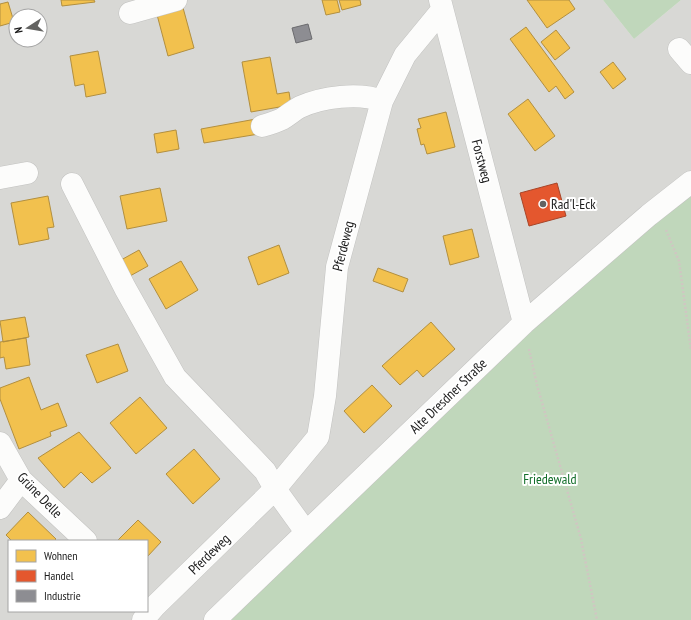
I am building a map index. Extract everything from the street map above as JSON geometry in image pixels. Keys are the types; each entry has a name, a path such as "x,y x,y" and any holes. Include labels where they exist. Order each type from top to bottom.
{"street":[{"path":"130,13 176,0"},
{"name":"Pferdeweg","path":"153,611 275,489 318,436 325,396 337,267 382,101 405,55 441,5"},
{"name":"Forstweg","path":"441,5 524,323"},
{"path":"262,126 283,118 298,108 319,101 360,96 376,98 382,101"},
{"path":"0,178 27,174"},
{"name":"Alte Dresdner Straße","path":"215,620 524,323 649,215 691,182"},
{"path":"72,184 124,288 175,377 265,471 275,489 306,532"},
{"name":"Grüne Delle","path":"0,443 21,480 85,540"},
{"path":"0,508 21,480"}],"path":[{"path":"649,215 666,230 679,260 691,350"},
{"path":"524,323 537,385 581,539 597,620"}],"shaded area":[{"path":"0,0 603,0 634,39 681,0 691,0 691,174 205,620 0,620"}],"green space":[{"path":"603,0 681,0 634,39"},
{"name":"Friedewald","path":"691,174 691,620 205,620"}],"building: Wohnen":[{"path":"61,0 94,0 95,2 62,6"},
{"path":"322,0 337,0 340,12 326,15"},
{"path":"339,0 360,0 361,5 342,10"},
{"path":"527,0 569,0 575,9 547,28"},
{"path":"8,2 10,8 8,8 8,24 0,26 0,4"},
{"path":"182,4 194,48 168,56 156,11"},
{"path":"526,27 574,92 565,99 556,86 549,92 510,39"},
{"path":"556,30 570,48 555,60 541,42"},
{"path":"98,51 106,93 86,97 84,84 75,86 70,56"},
{"path":"270,57 277,94 289,92 291,105 251,112 242,62"},
{"path":"613,62 626,79 613,89 600,72"},
{"path":"528,99 555,136 535,151 508,114"},
{"path":"446,112 455,147 427,154 424,144 421,145 417,129 421,128 418,119"},
{"path":"256,119 259,134 204,143 201,129"},
{"path":"176,130 179,149 157,153 154,134"},
{"path":"160,188 167,221 127,229 120,196"},
{"path":"48,196 54,227 47,228 49,239 19,245 11,203"},
{"path":"472,229 479,257 450,265 443,236"},
{"path":"279,245 289,273 258,285 248,257"},
{"path":"139,250 148,266 130,276 121,260"},
{"path":"181,261 198,290 166,309 149,279"},
{"path":"378,268 408,279 403,292 373,281"},
{"path":"25,317 29,337 3,342 0,321"},
{"path":"431,322 455,349 423,377 417,370 400,385 382,366"},
{"path":"26,338 30,365 6,369 4,357 0,358 0,342"},
{"path":"118,344 128,371 97,383 86,355"},
{"path":"29,377 41,410 58,403 67,426 50,432 51,436 19,449 0,399 0,388"},
{"path":"372,385 392,406 364,433 344,411"},
{"path":"140,397 167,428 136,454 110,423"},
{"path":"79,432 111,468 92,483 81,472 64,488 38,458"},
{"path":"194,449 220,479 193,504 166,474"},
{"path":"28,512 56,539 11,540 6,535"},
{"path":"138,520 161,542 148,556 148,540 118,540"}],"building: Handel":[{"name":"Rad'l-Eck","path":"557,183 566,216 529,226 520,193"}],"building: Industrie":[{"path":"308,24 312,39 296,43 292,28"}],"place":[{"name":"Rad'l-Eck","path":"543,204"}]}
